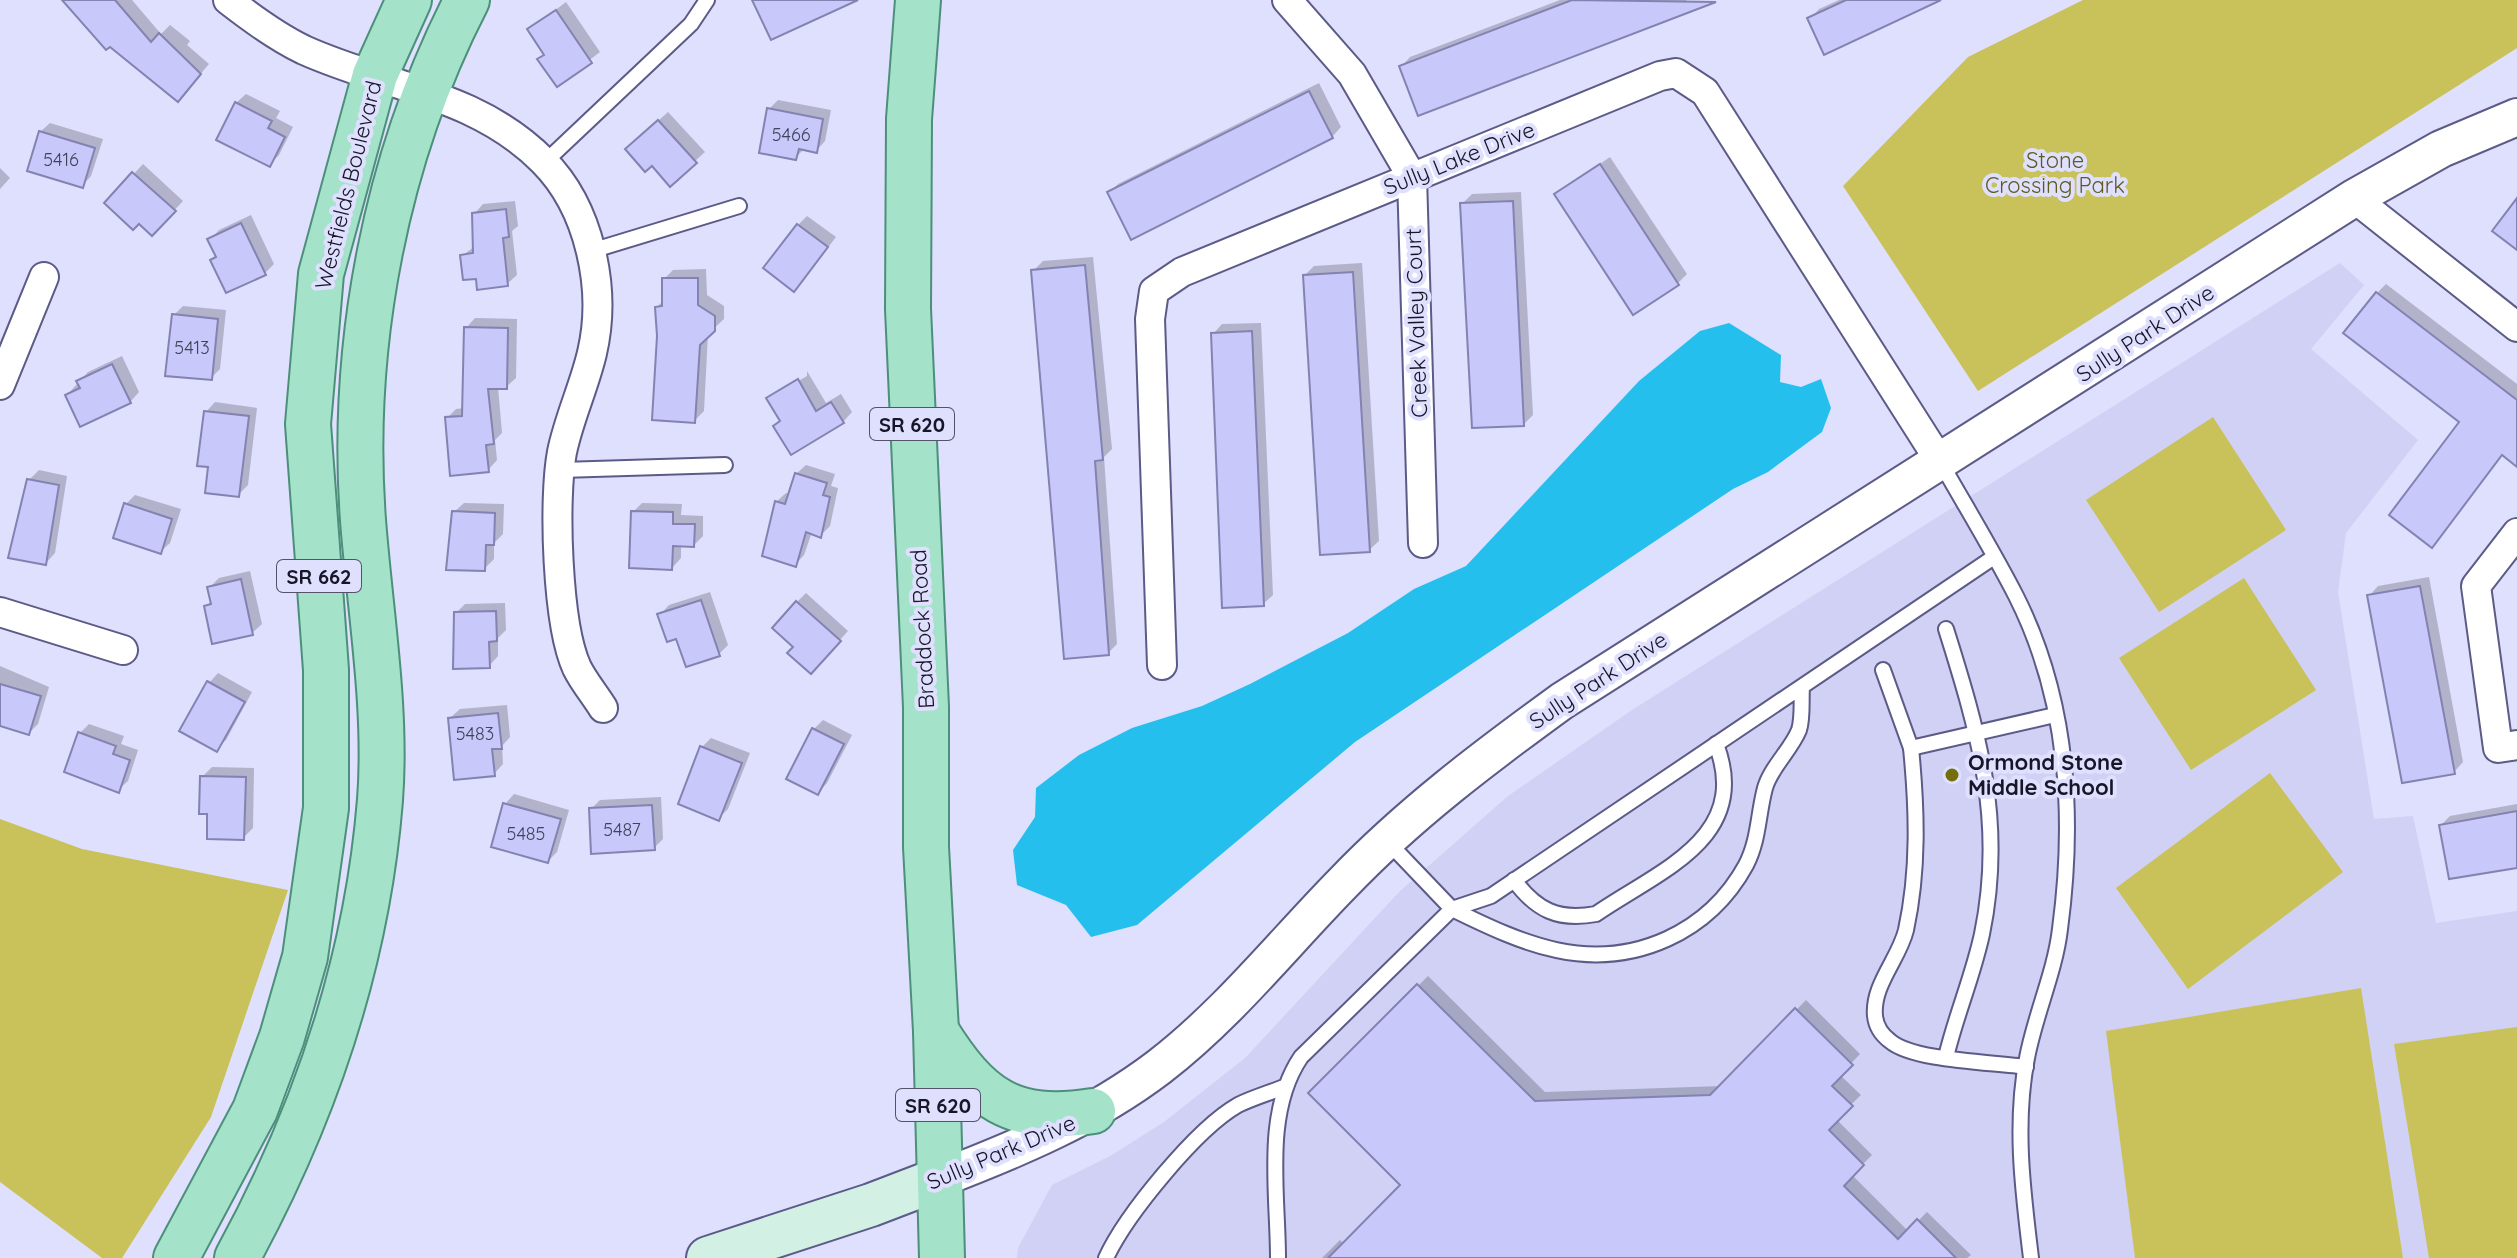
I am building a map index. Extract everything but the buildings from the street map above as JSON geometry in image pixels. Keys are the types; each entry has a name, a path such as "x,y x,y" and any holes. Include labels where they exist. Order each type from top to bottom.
{"main road":[{"name":"Westfields Boulevard","path":"176,1258 209,1202 267,1078 305,957 319,877 326,808 328,726 308,424 321,274 375,75 409,0"},
{"name":"Westfields Boulevard","path":"237,1258 257,1238 328,1059 353,975 380,799 381,754 362,517 360,419 367,328 394,191 427,93 467,0"},
{"name":"Braddock Road","path":"918,0 909,119 908,309 926,707 926,847 936,1031 942,1258"},
{"path":"936,1031 971,1082 1003,1105 1050,1115 1093,1111"},
{"name":"Sully Park Drive","path":"708,1258 871,1205 939,1179"}],"street":[{"path":"228,0 302,49 480,114 506,129 545,162 563,186 591,251 598,311 593,348 573,408 561,470 564,623 577,667 603,708"},
{"name":"Creek Valley Court","path":"1287,0 1352,74 1412,177 1423,543"},
{"name":"Sully Lake Drive","path":"1162,665 1150,319 1154,291 1182,272 1660,76 1676,73 1705,92 1941,463"},
{"name":"Sully Park Drive","path":"939,1179 1019,1148 1093,1111 1159,1067 1220,1014 1386,840 1476,763 1562,701 2354,198 2441,149 2517,117"},
{"path":"2354,198 2517,327"},
{"path":"0,385 44,277"},
{"path":"2517,533 2476,586 2498,748 2517,745"},
{"path":"0,612 123,650"}],"lane":[{"path":"545,162 691,24 707,0"},
{"path":"591,251 739,206"},
{"path":"1941,463 2017,597 2034,641 2064,755 2069,843 2060,933 2026,1067 2020,1153 2031,1258"},
{"path":"561,470 725,465"},
{"path":"1278,1258 1277,1125 1284,1087 1301,1057 1452,909 1491,896 1994,557"},
{"path":"1946,629 1978,732 1988,784 1992,840 1988,897 1975,961 1956,1012 1946,1057"},
{"path":"1883,670 1911,748 1917,844 1912,893 1901,946 1881,985 1875,1015 1879,1030 1902,1049 1914,1054 2026,1067"},
{"path":"1386,840 1452,909 1511,938 1599,957 1641,950 1685,931 1720,904 1747,863 1759,828 1765,786 1800,728 1802,687"},
{"path":"1911,748 2055,715"},
{"path":"1514,880 1532,904 1578,918 1596,914 1699,844 1715,826 1724,803 1725,766 1716,744"},
{"path":"1106,1258 1121,1227 1157,1183 1205,1134 1237,1106 1284,1087"}],"shaded area":[{"name":"Ormond Stone Middle School","path":"2340,263 2364,285 2311,349 2418,440 2346,533 2338,592 2374,819 2413,816 2436,923 2517,911 2517,1258 1017,1258 1018,1248 1052,1185 1112,1155 1164,1122 1245,1058 1400,891 1508,796 1632,710"}],"green space":[{"name":"Stone Crossing Park","path":"2083,0 2517,0 2517,48 1978,391 1843,186 1968,57"},
{"path":"2213,417 2286,530 2159,612 2086,500"},
{"path":"2244,578 2316,690 2191,770 2119,658"},
{"path":"2270,773 2343,872 2188,989 2116,888"},
{"path":"0,819 82,849 288,890 211,1117 122,1258 102,1258 0,1182"},
{"path":"2361,988 2403,1258 2135,1258 2106,1031"},
{"path":"2517,1027 2517,1258 2429,1258 2394,1044"}],"water":[{"path":"1729,323 1781,355 1780,382 1801,387 1821,379 1831,408 1822,432 1768,472 1733,489 1355,742 1137,925 1091,937 1066,905 1017,885 1013,850 1035,817 1036,788 1079,755 1132,728 1202,706 1250,684 1348,633 1414,589 1466,566 1639,381 1700,331"}],"place":[{"name":"Ormond Stone Middle School","path":"1952,775"}]}
